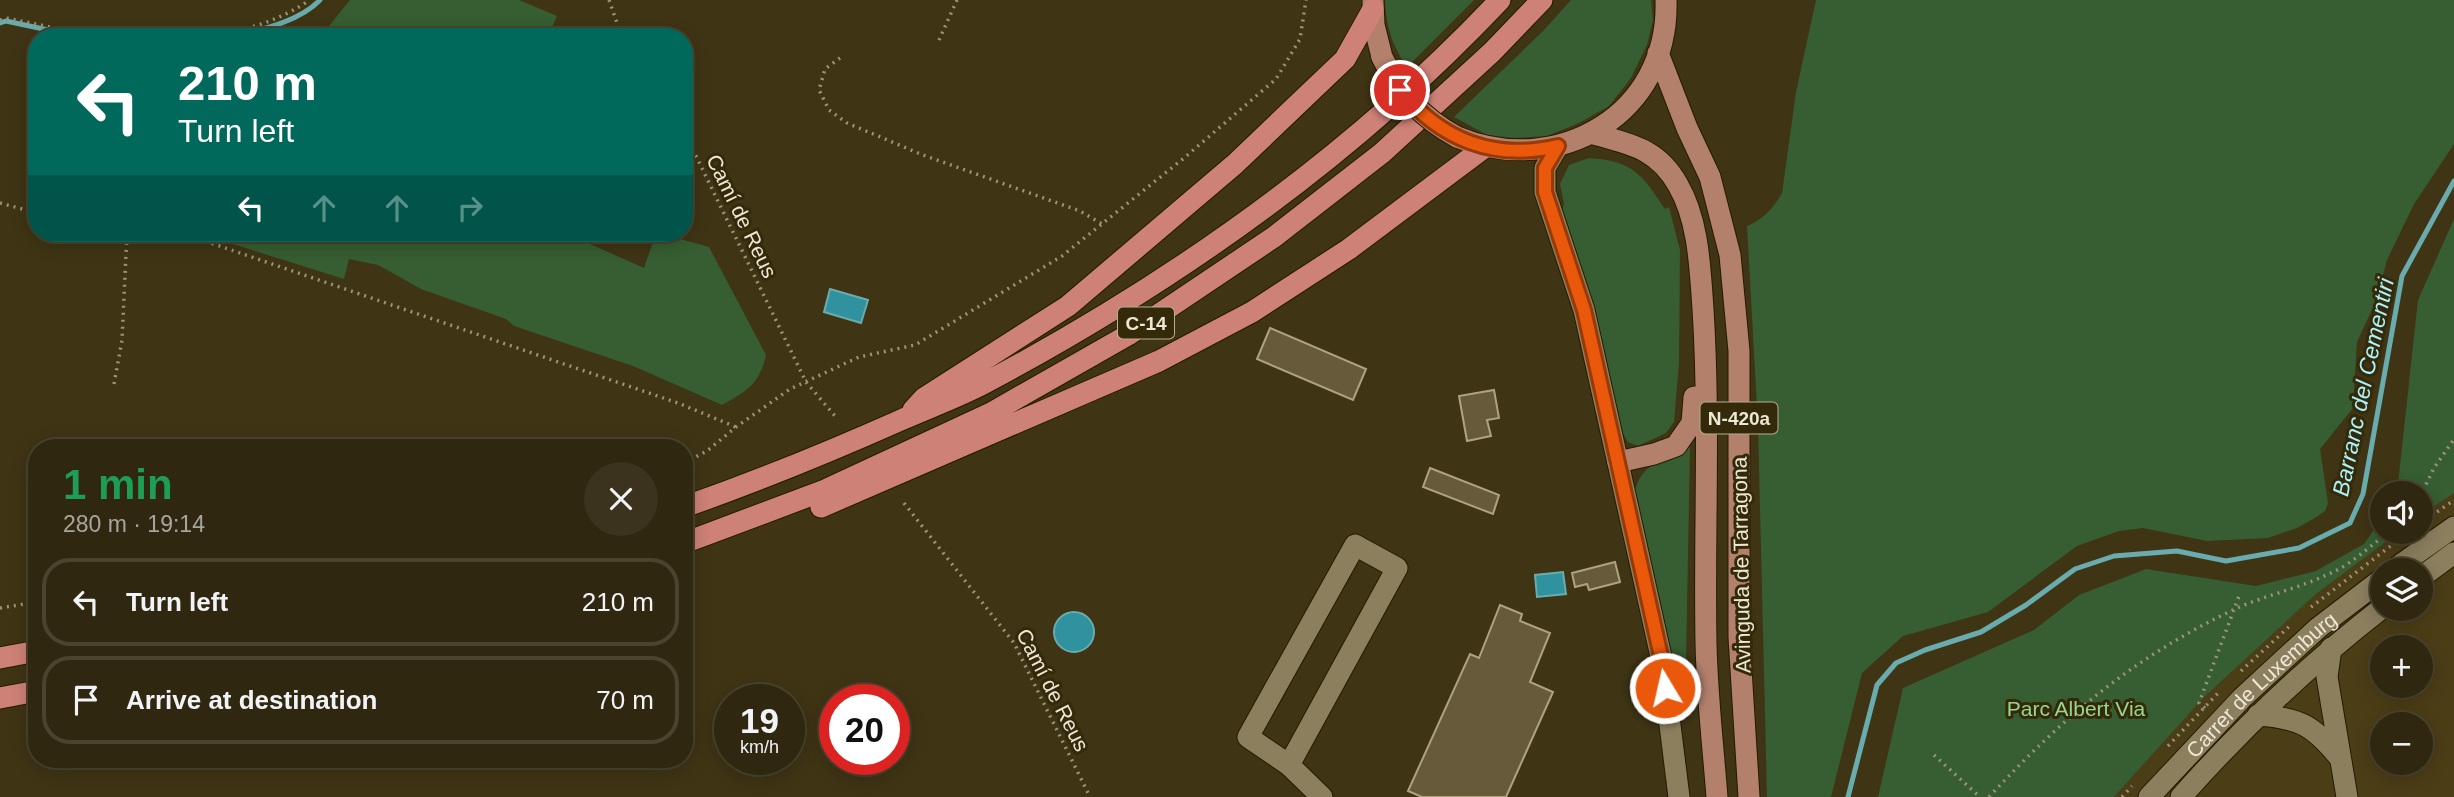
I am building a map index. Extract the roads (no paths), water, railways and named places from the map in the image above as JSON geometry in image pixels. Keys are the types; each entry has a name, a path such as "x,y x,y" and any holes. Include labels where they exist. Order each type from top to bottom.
{"highway":[{"name":"C-14","path":"693,504 801,464 945,403 1111,312 1256,215 1360,132 1470,32 1500,0"},
{"name":"C-14","path":"693,540 825,490 991,413 1128,335 1274,237 1382,153 1492,52 1542,0"},
{"path":"907,417 924,398 1068,306 1235,164 1345,59 1373,5"},
{"path":"693,553 831,503 1159,361 1252,312 1338,256 1485,147"},
{"path":"0,658 28,653"},
{"path":"0,698 28,693"}],"main road":[{"path":"1373,5 1377,42 1382,57 1390,74 1412,104 1440,128 1457,137 1485,147 1529,151 1558,146 1590,133 1605,124 1632,100 1658,53 1665,21 1666,0"},
{"name":"Avinguda de Tarragona","path":"1658,53 1687,128 1710,177 1730,254 1739,351 1739,637 1749,797"},
{"name":"Avinguda de Tarragona","path":"1590,133 1636,145 1654,156 1667,169 1686,204 1699,262 1706,359 1706,646 1717,797"},
{"path":"1618,462 1676,446 1692,423 1699,262"}],"street":[{"path":"1558,146 1545,168 1545,192 1584,310 1618,462 1662,661 1679,797"},
{"path":"2410,558 2454,527"},
{"path":"1289,765 1397,568 1355,545 1248,737 1289,765 1322,797"},
{"path":"2433,568 2454,553"},
{"name":"Carrer de Luxemburg","path":"2149,797 2220,721 2318,628 2370,588"},
{"name":"Carrer de Luxemburg","path":"2180,797 2258,715 2331,648 2370,617"},
{"path":"2331,648 2327,677 2347,797"},
{"path":"2258,715 2284,717 2305,723 2324,738 2339,757"}],"water":[{"path":"830,289 868,300 861,323 824,312"},
{"path":"1563,572 1566,594 1537,597 1535,575"},
{"path":"1074,612 1082,613 1088,618 1093,624 1093,640 1088,646 1082,651 1074,652 1066,651 1060,646 1055,640 1054,632 1055,624 1060,618 1066,613"}],"waterway":[{"path":"267,28 290,20 320,0"},
{"path":"0,23 6,21 39,28"},
{"name":"Barranc del Cementiri","path":"1848,797 1877,685 1896,663 1925,650 1981,632 2026,605 2075,569 2114,556 2177,551 2226,561 2299,548 2350,523 2363,494 2402,276 2454,181"}],"park label":[{"name":"Parc Albert Via","path":"2076,708"}]}
